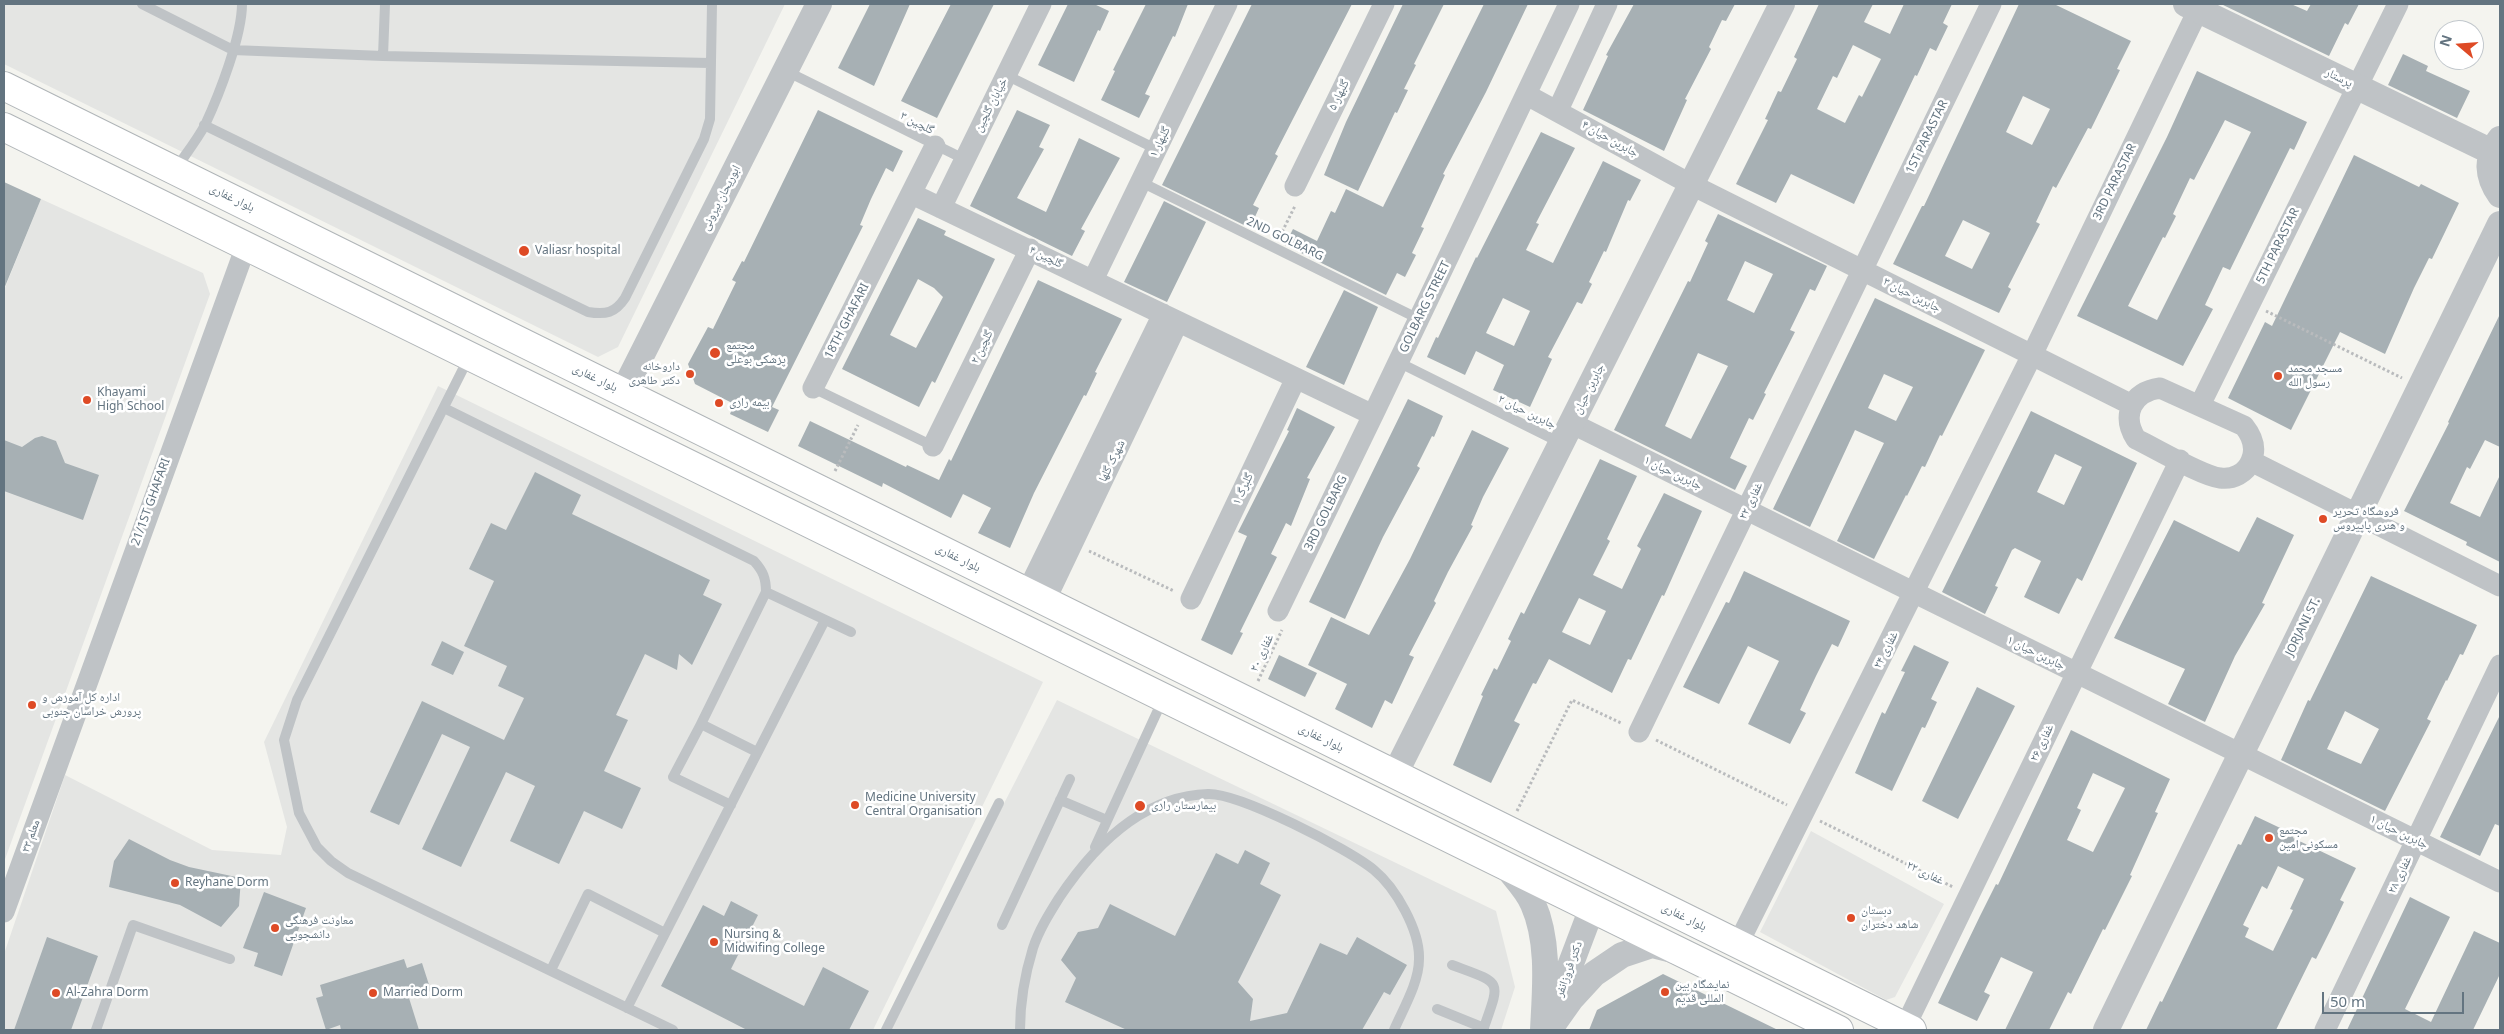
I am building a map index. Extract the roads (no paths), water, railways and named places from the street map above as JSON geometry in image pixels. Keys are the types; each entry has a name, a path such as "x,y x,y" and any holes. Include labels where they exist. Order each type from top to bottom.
{"main road":[{"name":"بلوار غفاری","path":"4,86 1908,1028"},
{"path":"4,127 1839,1030"}],"street":[{"name":"ابوریحان بیرونی","path":"623,392 819,4"},
{"name":"خیابان گلچین","path":"941,208 1041,4"},
{"name":"گلبهار ۱","path":"1093,280 1228,4"},
{"name":"گلبهار ۵","path":"1295,186 1384,4"},
{"name":"GOLBARG STREET","path":"1373,415 1569,4"},
{"path":"1558,110 1607,4"},
{"name":"جابربن حیان","path":"1395,774 1782,4"},
{"name":"1ST PARASTAR","path":"1862,271 1992,4"},
{"name":"5TH PARASTAR","path":"2200,406 2398,4"},
{"name":"پرستار","path":"2195,6 2357,86 2496,146"},
{"name":"3RD PARASTAR","path":"2032,355 2195,6"},
{"name":"جابربن حیان ۴","path":"1527,95 1558,110 1692,186"},
{"path":"912,194 935,146"},
{"path":"2496,146 2489,163 2490,175 2500,195"},
{"name":"جابربن حیان ۳","path":"1692,186 2132,405"},
{"name":"گلچین ۴","path":"912,194 1030,248 1171,318"},
{"name":"18TH GHAFARI","path":"813,388 912,194"},
{"name":"JORJANI ST.","path":"2106,1030 2500,224"},
{"name":"21/1ST GHAFARI","path":"57,759 246,246"},
{"name":"گلچین ۲","path":"934,446 1030,248"},
{"name":"غفاری ۲۲","path":"1639,732 1862,271"},
{"path":"1171,318 1373,415"},
{"name":"شهرک گلها","path":"1036,597 1073,543 1171,318"},
{"name":"شهرک گلها","path":"1036,597 1171,318"},
{"name":"غفاری ۲۴","path":"1738,944 1915,593 2032,355"},
{"name":"گلبرگ ۱","path":"1191,599 1296,378"},
{"path":"2160,388 2200,406 2244,426 2254,442 2251,461 2246,470 2238,475 2219,478 2136,439 2128,420 2132,405 2141,394 2160,388"},
{"name":"3RD GOLBARG","path":"1278,611 1373,415"},
{"name":"جابربن حیان ۱","path":"1566,433 1746,510 2500,882"},
{"name":"غفاری ۲۶","path":"1908,1028 1969,894 2180,460"},
{"path":"2251,461 2500,586"},
{"name":"غفاری ۲۸","path":"2325,1030 2500,665"},
{"name":"معلم ۳۳","path":"4,912 57,759"},
{"path":"1506,866 1533,903 1541,931 1546,973 1546,1030"},
{"name":"دکتر فروزانفر","path":"1546,1030 1592,908"},
{"path":"1546,1030 1571,998 1594,974 1622,956 1652,945 1681,952"}],"lane":[{"path":"142,4 233,50 384,56 710,63"},
{"path":"175,170 204,126 233,50 242,19 242,4"},
{"path":"384,56 385,4"},
{"path":"204,126 588,312 606,314 619,307 625,298 704,139 710,119 712,4"},
{"name":"گلچین ۳","path":"785,70 964,160"},
{"path":"1006,76 1156,149"},
{"name":"2ND GOLBARG","path":"1141,182 1419,319"},
{"path":"470,356 297,700 284,740 299,813 317,847 331,861 348,873 673,1030"},
{"name":"جابربن حیان ۲","path":"1398,362 1482,404 1566,433"},
{"path":"813,388 934,446"},
{"path":"444,408 754,561 766,578 766,592 673,776 731,805"},
{"path":"766,592 851,632"},
{"path":"627,1008 825,620"},
{"path":"1093,852 1164,698"},
{"path":"700,724 758,752"},
{"path":"1002,925 1070,778"},
{"path":"1020,1030 1020,1018 1033,948 1045,920 1093,852 1109,836 1141,814 1185,796 1206,794 1232,797 1294,825 1349,853 1375,870 1395,893 1406,912 1416,939 1419,960 1412,989 1394,1030"},
{"path":"1060,800 1107,820"},
{"path":"886,1030 998,803"},
{"path":"551,970 588,894 665,933"},
{"path":"96,1030 133,924 230,959"},
{"path":"1437,1009 1484,1029 1496,994 1494,985 1488,979 1452,965"}],"place":[{"name":"Valiasr hospital","path":"524,251"},
{"name":"مجتمع پزشکی بوعلی","path":"715,353"},
{"name":"داروخانه دکتر طاهری","path":"690,374"},
{"name":"مسجد محمد رسول الله","path":"2278,376"},
{"name":"Khayami High School","path":"87,400"},
{"name":"بیمه رازی","path":"719,403"},
{"name":"فروشگاه تحریر و هنری پاپیروس","path":"2323,519"},
{"name":"اداره کل آموزش و پرورش خراسان جنوبی","path":"32,705"},
{"name":"Medicine University Central Organisation","path":"855,805"},
{"name":"بیمارستان رازی","path":"1140,806"},
{"name":"مجتمع مسکونی امین","path":"2269,838"},
{"name":"Reyhane Dorm","path":"175,883"},
{"name":"دبستان شاهد دختران","path":"1851,918"},
{"name":"معاونت فرهنگی دانشجویی","path":"275,928"},
{"name":"Nursing & Midwifing College","path":"714,942"},
{"name":"نمایشگاه بین المللی قدیم","path":"1665,992"},
{"name":"Al-Zahra Dorm","path":"56,993"},
{"name":"Married Dorm","path":"373,993"}]}
